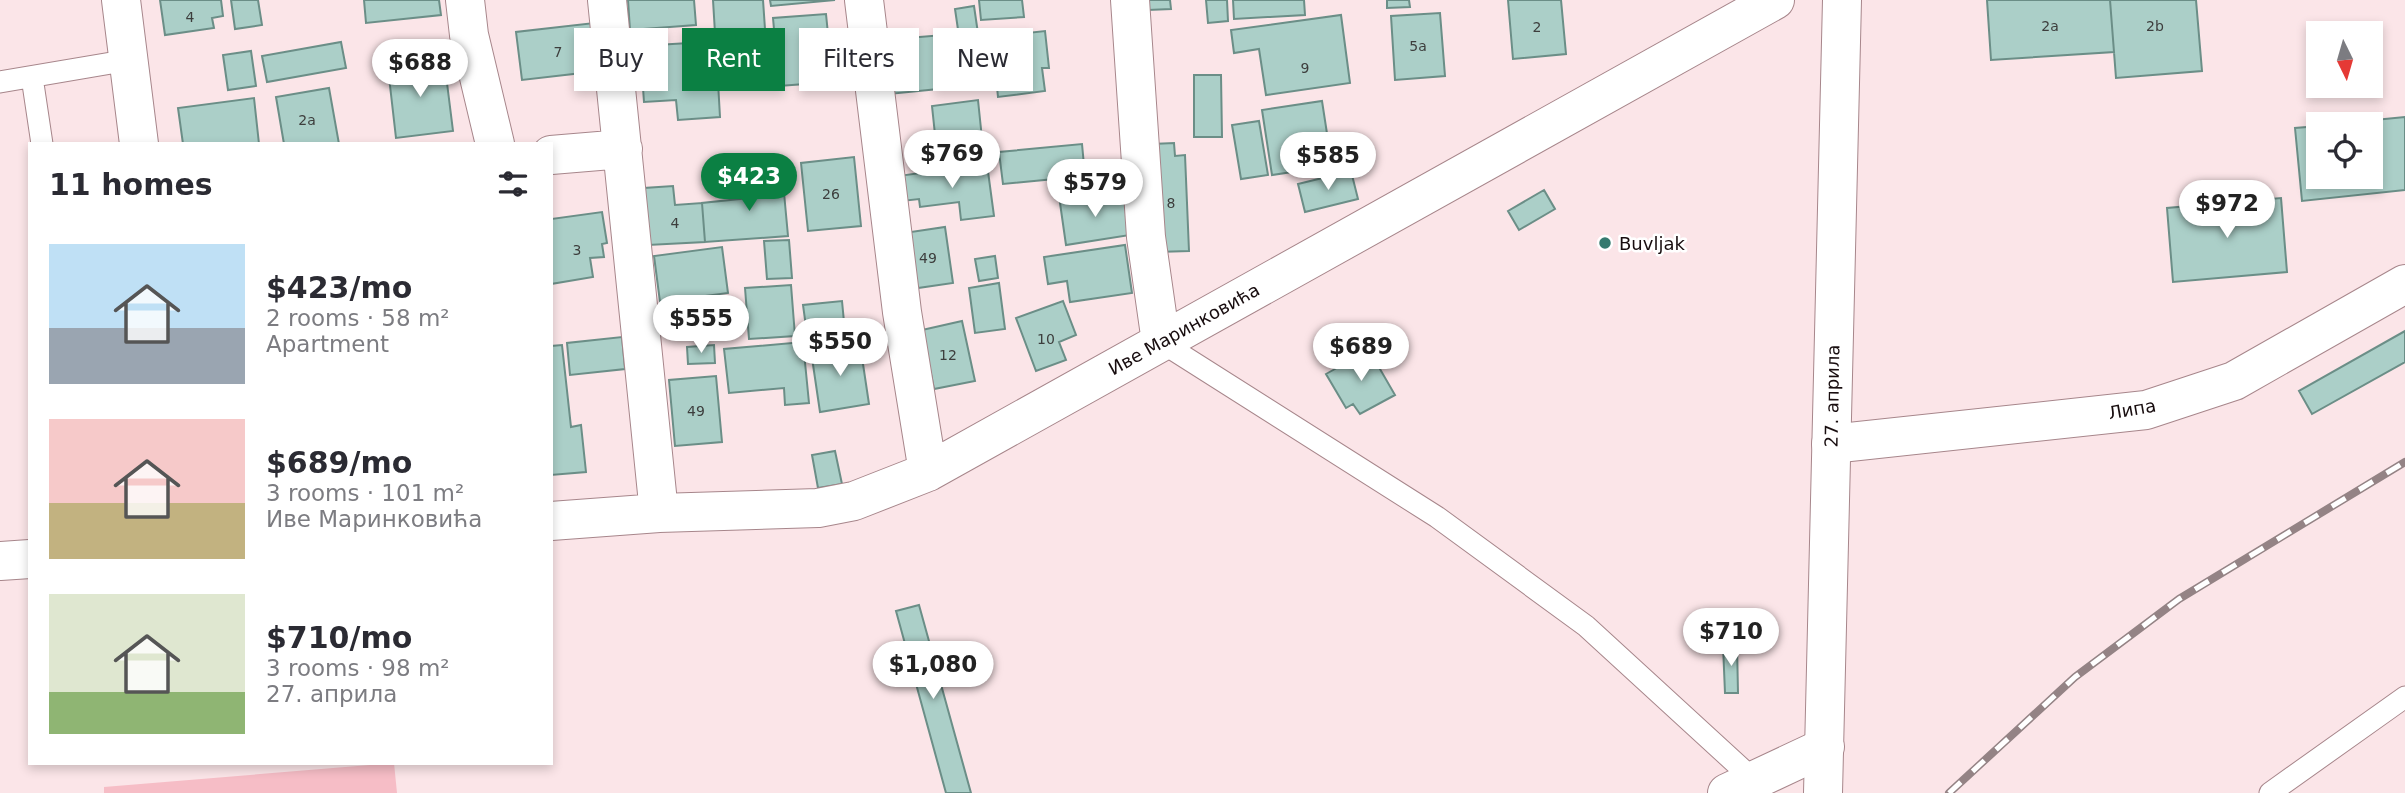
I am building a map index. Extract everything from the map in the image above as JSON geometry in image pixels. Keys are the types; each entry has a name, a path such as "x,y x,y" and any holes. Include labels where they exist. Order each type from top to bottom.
{"street":[{"path":"121,0 139,142"},
{"path":"465,0 469,35 495,142"},
{"path":"607,0 659,513"},
{"path":"864,0 902,312 928,472"},
{"path":"1130,0 1146,237 1161,342"},
{"name":"Иве Маринковића","path":"553,521 659,513 818,508 854,501 928,472 1775,0"},
{"name":"27. априла","path":"1824,793 1842,0"},
{"path":"553,155 623,149"},
{"name":"Липа","path":"1831,444 2146,410 2234,381 2405,284"},
{"path":"0,561 28,559"},
{"path":"1741,786 1825,747"}],"lane":[{"path":"0,82 129,60"},
{"path":"32,77 43,142"},
{"path":"1161,342 1437,517 1576,618 1741,786"},
{"path":"2270,793 2405,697"}],"shaded area":[{"path":"394,765 397,793 104,793 104,787"}],"building":[{"path":"160,0 221,0 223,16 212,18 214,28 165,35"},
{"path":"231,0 258,0 262,25 235,29"},
{"path":"364,0 439,0 441,15 366,23"},
{"path":"628,0 694,0 696,25 630,28"},
{"path":"713,0 763,0 765,28 715,28"},
{"path":"770,0 835,0 771,6"},
{"path":"979,0 1022,0 1024,17 981,20"},
{"path":"1148,0 1170,0 1171,9 1148,10"},
{"path":"1206,0 1227,0 1228,21 1208,23"},
{"path":"1233,0 1304,0 1305,15 1234,19"},
{"path":"1387,0 1409,0 1410,7 1387,8"},
{"path":"1508,0 1561,0 1566,54 1513,59"},
{"path":"1987,0 2110,0 2114,52 1991,60"},
{"path":"2110,0 2196,0 2202,71 2116,78"},
{"path":"974,6 977,28 958,28 955,9"},
{"path":"1440,13 1445,76 1395,80 1391,16"},
{"path":"826,14 827,28 799,28 799,84 785,86 785,28 774,28 773,18"},
{"path":"1341,15 1350,83 1266,95 1259,49 1234,53 1231,30"},
{"path":"594,23 595,28 574,28 574,74 522,80 516,32"},
{"path":"1045,31 1049,68 1042,68 1045,91 998,97 997,91 1033,91 1033,32"},
{"path":"933,36 933,90 919,91 919,37"},
{"path":"341,42 346,68 267,82 262,56"},
{"path":"682,43 682,91 719,91 720,117 678,120 676,100 644,102 643,91 668,91 668,44"},
{"path":"251,51 256,86 228,90 223,55"},
{"path":"444,59 453,131 396,138 388,68"},
{"path":"1194,75 1221,75 1222,137 1194,137"},
{"path":"329,88 339,142 284,142 276,97"},
{"path":"889,91 918,91 889,94"},
{"path":"254,98 259,142 183,142 178,108"},
{"path":"978,100 984,158 938,163 932,106"},
{"path":"1322,101 1332,166 1272,175 1262,110"},
{"path":"2405,117 2405,190 2302,201 2295,128 2306,127 2306,189 2383,189 2383,119"},
{"path":"1259,121 1268,175 1241,179 1232,125"},
{"path":"1174,143 1175,156 1185,155 1189,251 1157,252 1152,144"},
{"path":"1082,144 1085,176 1003,184 999,152"},
{"path":"854,157 861,226 808,231 801,163"},
{"path":"987,164 994,216 961,220 959,202 920,207 919,199 902,201 898,176"},
{"path":"782,171 788,236 705,242 702,203 758,197 756,173"},
{"path":"1351,171 1358,199 1305,212 1298,184"},
{"path":"673,186 675,205 702,203 705,242 648,245 644,188"},
{"path":"1544,190 1555,209 1519,230 1508,211"},
{"path":"1123,193 1130,235 1066,245 1060,203"},
{"path":"2281,198 2287,272 2173,282 2167,208"},
{"path":"602,212 607,243 602,244 604,257 590,258 593,277 553,284 553,219"},
{"path":"945,227 953,283 911,289 904,233"},
{"path":"789,240 792,278 767,279 764,241"},
{"path":"1125,245 1132,293 1070,302 1067,281 1048,284 1044,257"},
{"path":"722,247 728,293 660,302 654,256"},
{"path":"995,256 998,278 979,281 975,259"},
{"path":"999,283 1005,329 975,333 969,288"},
{"path":"791,285 795,336 749,339 745,288"},
{"path":"842,301 844,322 806,327 803,305"},
{"path":"1063,301 1076,335 1059,342 1066,360 1036,371 1016,318"},
{"path":"962,321 975,381 934,389 922,330"},
{"path":"2405,331 2405,362 2312,414 2299,391"},
{"path":"622,337 625,369 570,375 567,343"},
{"path":"803,342 809,403 785,405 784,388 729,393 724,349"},
{"path":"860,344 869,404 820,412 811,351"},
{"path":"562,345 571,427 581,425 586,472 553,475 553,346"},
{"path":"714,345 715,363 688,364 687,347"},
{"path":"1369,350 1395,395 1360,414 1353,404 1346,408 1326,374"},
{"path":"716,376 722,442 675,446 669,380"},
{"path":"835,451 842,484 818,488 812,455"},
{"path":"919,605 971,793 946,793 896,611"},
{"path":"1737,644 1738,693 1725,693 1723,645"}],"railway":[{"path":"1949,793 2075,677 2179,599 2405,462"}],"place":[{"name":"Buvljak","path":"1605,243"}]}
